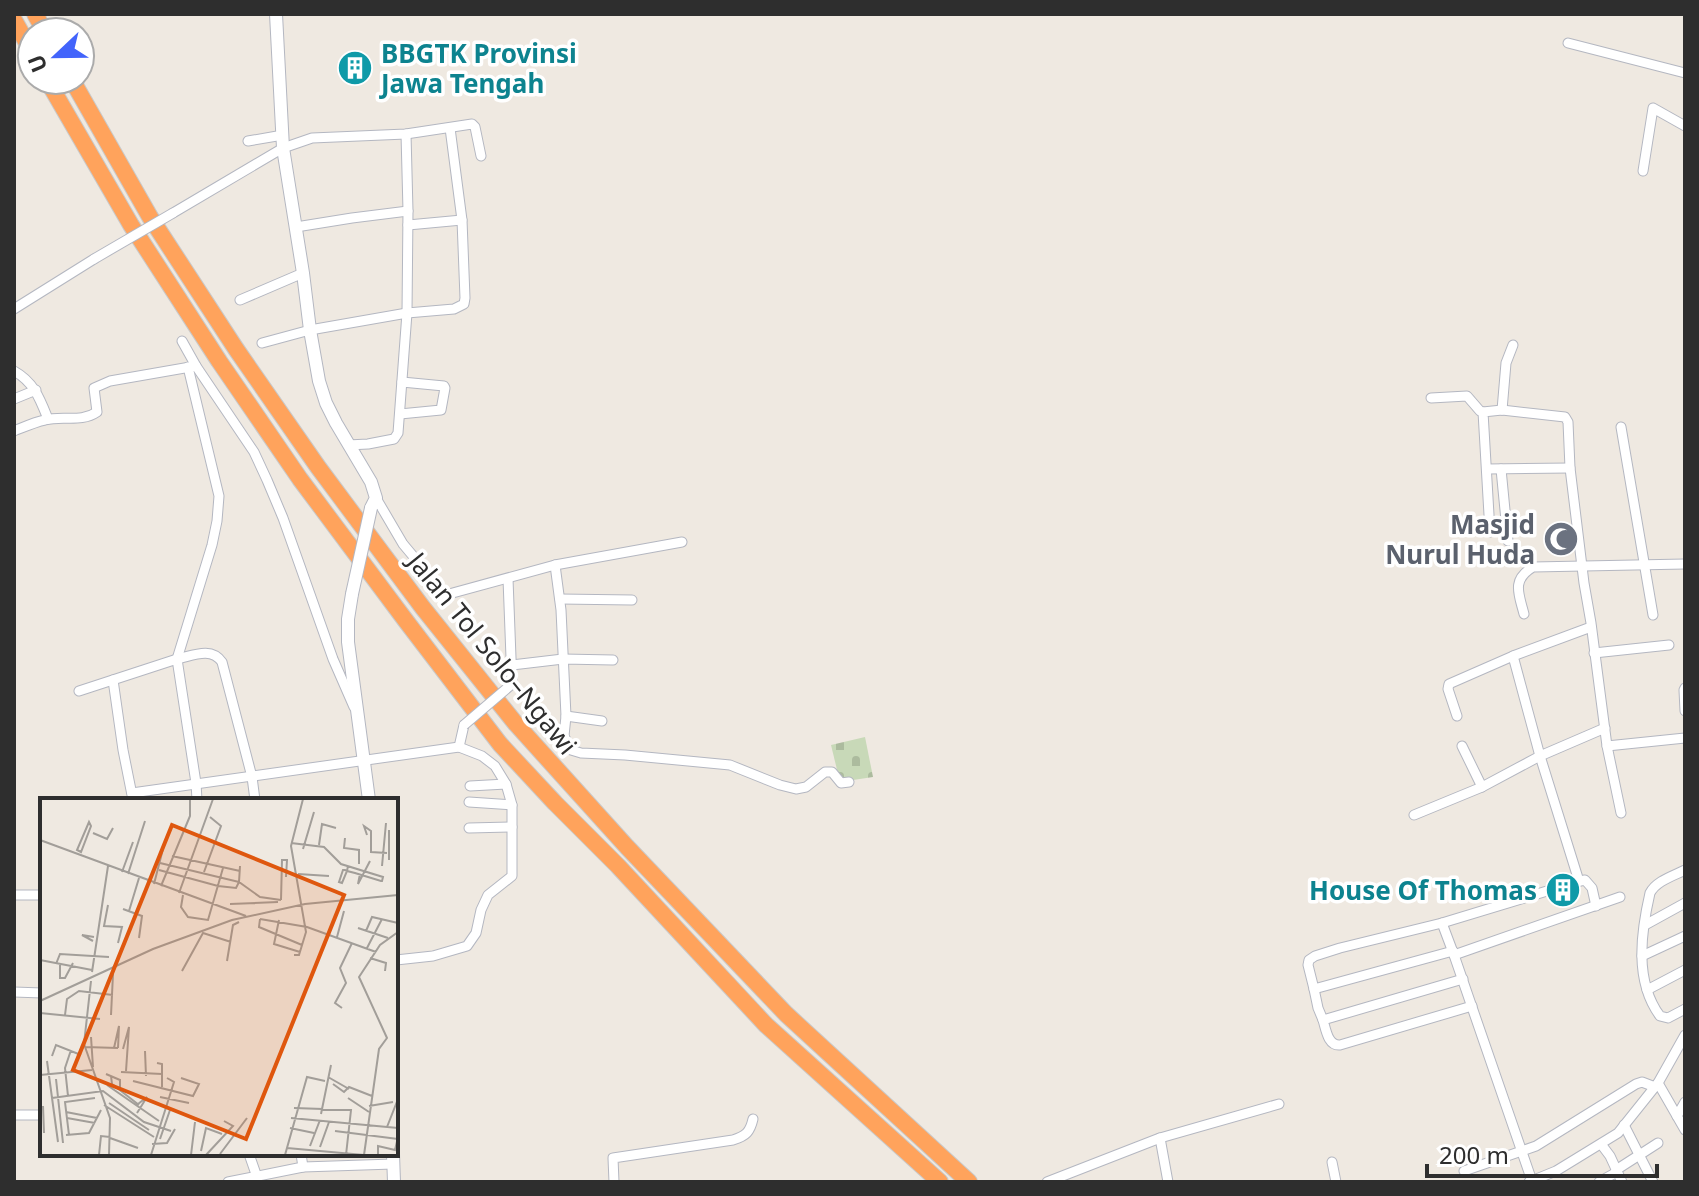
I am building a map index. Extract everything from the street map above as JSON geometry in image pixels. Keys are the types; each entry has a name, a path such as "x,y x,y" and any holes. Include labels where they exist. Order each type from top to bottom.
{"highway":[{"name":"Jalan Tol Solo–Ngawi","path":"56,96 131,225 219,361 300,479 500,744 766,1025 940,1182"},
{"name":"Jalan Tol Solo–Ngawi","path":"81,96 150,217 308,454 414,597 516,724 627,847 786,1014 969,1182"}],"street":[{"path":"276,14 283,148 319,381 326,403 365,470 373,503 403,544 444,593 449,594 555,565 682,542"},
{"path":"1568,43 1685,73"},
{"path":"1643,171 1653,108 1685,126"},
{"path":"14,309 283,148 312,138 406,134 472,124 481,156"},
{"path":"262,343 310,330 407,313 454,309 464,304 462,220 450,128"},
{"path":"348,445 394,439 398,433 407,313 406,134"},
{"path":"248,141 283,135"},
{"path":"296,227 408,211"},
{"path":"408,225 462,220"},
{"path":"240,300 303,273"},
{"path":"182,341 192,367 219,496 212,545 177,659 197,798"},
{"path":"1502,410 1506,363 1513,345"},
{"path":"14,431 48,419 77,419 94,415 97,412 94,388 110,381 192,367"},
{"path":"192,367 254,452 283,518 333,659 358,717"},
{"path":"14,371 36,390 48,419"},
{"path":"400,414 439,411 443,407 445,388 402,382"},
{"path":"14,399 36,390"},
{"path":"1431,398 1467,396 1483,412 1502,410 1565,417 1568,422 1581,566 1607,746 1621,813"},
{"path":"1483,412 1490,532"},
{"path":"1621,427 1653,615"},
{"path":"1487,469 1570,468"},
{"path":"1501,469 1508,541"},
{"path":"369,798 348,642 348,619 373,503"},
{"path":"1524,614 1517,589 1519,581 1533,567 1685,564"},
{"path":"555,565 560,599 566,716 564,736 571,750 730,765 796,789 806,787 825,772 832,772 841,783 849,782"},
{"path":"459,747 464,725 512,684 508,579"},
{"path":"560,599 632,600"},
{"path":"1457,716 1449,684 1591,627"},
{"path":"1594,653 1669,645"},
{"path":"79,691 177,659 213,653 222,662 255,798"},
{"path":"1513,656 1540,756 1580,881"},
{"path":"512,665 563,659 613,660"},
{"path":"113,680 133,796 196,783 459,747 482,756 495,766 506,784 512,805 512,876 488,895 476,933 467,946 433,956 398,960"},
{"path":"1685,688 1685,711"},
{"path":"566,716 602,721"},
{"path":"1414,815 1482,787 1540,756 1605,728"},
{"path":"1607,746 1685,738"},
{"path":"1462,746 1482,787"},
{"path":"470,786 506,784"},
{"path":"469,802 512,805"},
{"path":"469,828 512,827"},
{"path":"1685,870 1652,888 1642,956 1647,990 1660,1016 1668,1018 1685,1009"},
{"path":"1472,1006 1336,1045 1331,1042 1318,1008 1309,960 1585,880 1592,888 1596,906"},
{"path":"14,895 40,895"},
{"path":"1314,989 1454,953 1620,897"},
{"path":"1645,925 1685,903"},
{"path":"1442,923 1531,1181 1556,1171 1618,1133 1656,1085 1685,1035"},
{"path":"1642,956 1685,936"},
{"path":"1647,990 1685,970"},
{"path":"1323,1020 1463,979"},
{"path":"14,992 40,994"},
{"path":"1464,1171 1554,1136 1642,1082 1656,1085 1685,1130"},
{"path":"1677,1116 1685,1102"},
{"path":"1047,1182 1160,1138 1279,1104"},
{"path":"14,1115 40,1115"},
{"path":"614,1182 613,1158 733,1140 751,1130 753,1119"},
{"path":"1624,1125 1653,1182"},
{"path":"1160,1138 1168,1182"},
{"path":"1599,1182 1619,1175 1658,1143"},
{"path":"1601,1144 1619,1175"},
{"path":"250,1156 257,1177"},
{"path":"301,1156 303,1167"},
{"path":"228,1182 303,1167 393,1159 394,1182"},
{"path":"1332,1162 1336,1182"}],"green space":[{"path":"865,737 873,777 840,782 831,745"}],"place":[{"name":"BBGTK Provinsi Jawa Tengah","path":"355,68"},
{"name":"Masjid Nurul Huda","path":"1561,539"},
{"name":"House Of Thomas","path":"1563,890"}]}
